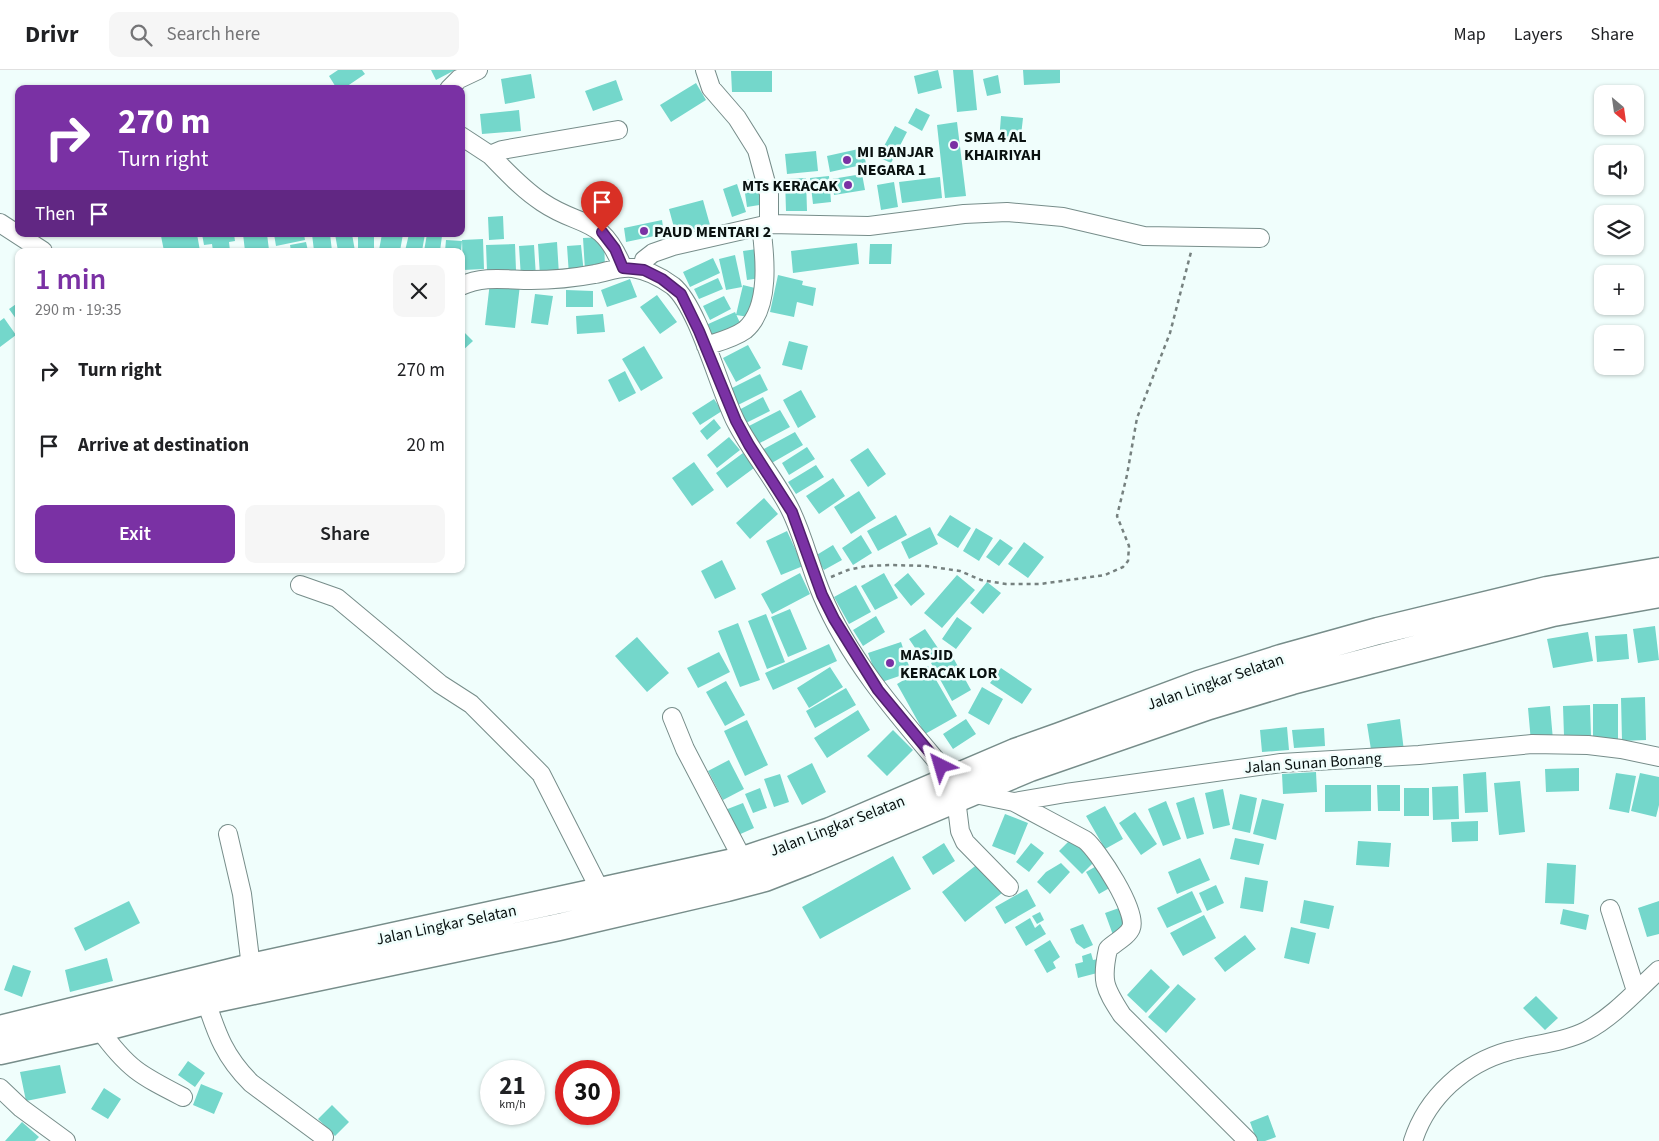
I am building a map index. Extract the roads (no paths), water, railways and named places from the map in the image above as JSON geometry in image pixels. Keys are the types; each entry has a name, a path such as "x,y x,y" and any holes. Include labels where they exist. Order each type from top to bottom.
{"highway":[{"name":"Jalan Lingkar Selatan","path":"1550,602 1659,571"},
{"name":"Jalan Lingkar Selatan","path":"0,1051 99,1029 206,1001 527,933 764,878 806,862 959,790 1015,752 1199,684 1378,631 1550,602 1659,594"},
{"name":"Jalan Lingkar Selatan","path":"0,1029 251,967 600,890 697,872 743,860 959,790"},
{"path":"522,907 527,933"}],"street":[{"path":"453,85 459,79 478,70"},
{"path":"705,70 711,88 737,118 757,150 768,194 765,225 764,283 756,314 745,330 706,346"},
{"path":"490,155 502,150 618,130"},
{"path":"465,139 490,155 518,183 542,203 602,232 615,249 623,268"},
{"path":"644,270 644,260 653,253 693,241 765,225 869,226 964,214 1007,212 1063,217 1144,236 1260,238"},
{"path":"0,223 15,233"},
{"path":"22,237 38,248"},
{"path":"465,285 488,278 552,279 596,274 623,268 644,270 662,279 681,294 706,346 736,421 749,445 792,512 817,582 834,619 878,690 959,790 960,831 965,842 1009,887"},
{"path":"300,585 336,598 420,668 471,704 541,774 600,890"},
{"path":"672,717 685,749 743,860"},
{"name":"Jalan Sunan Bonang","path":"959,790 1014,802 1066,792 1281,762 1419,755 1532,744 1605,747 1659,757"},
{"path":"1014,802 1085,840 1093,847 1123,898 1131,916 1132,926 1130,931 1108,949 1103,979 1110,997 1122,1015 1248,1141"},
{"path":"228,834 242,894 251,967"},
{"path":"1610,909 1636,991"},
{"path":"1413,1141 1428,1108 1444,1089 1460,1075 1494,1056 1586,1031 1659,970"},
{"path":"206,1001 219,1041 241,1072 251,1083 324,1137"},
{"path":"99,1029 120,1056 138,1073 183,1097"},
{"path":"0,1088 21,1108 66,1141"}],"place":[{"name":"SMA 4 AL KHAIRIYAH","path":"954,145"},
{"name":"MI BANJAR NEGARA 1","path":"847,160"},
{"name":"MTs KERACAK","path":"848,185"},
{"name":"PAUD MENTARI 2","path":"644,231"},
{"name":"MASJID KERACAK LOR","path":"890,663"}]}
